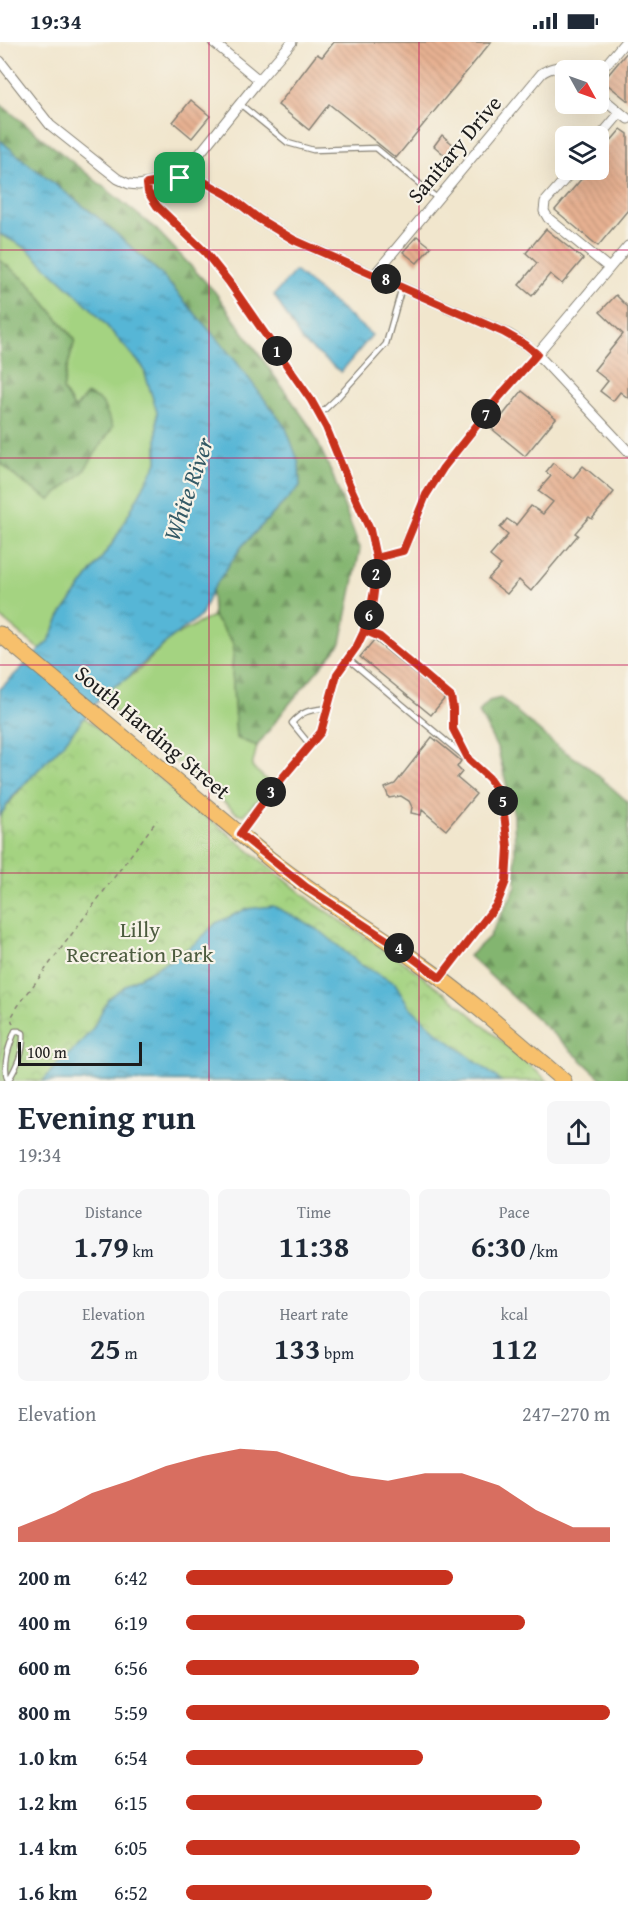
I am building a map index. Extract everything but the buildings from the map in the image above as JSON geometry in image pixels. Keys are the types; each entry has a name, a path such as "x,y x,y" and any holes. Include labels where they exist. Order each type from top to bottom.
{"main road":[{"name":"South Harding Street","path":"0,634 240,834 311,890 398,947 440,978 564,1081"}],"street":[{"path":"213,42 259,80"},
{"path":"180,178 292,42"},
{"path":"609,61 625,42"},
{"path":"0,61 40,114 57,131 118,179 129,184 147,184 187,177 201,180 228,195 259,219 294,240 503,332 537,354 628,451"},
{"name":"Sanitary Drive","path":"375,274 542,73 555,67"},
{"path":"609,103 624,116 609,129"},
{"path":"564,180 545,202 545,213 548,218 609,268"},
{"path":"537,354 628,246"}],"lane":[{"path":"240,104 288,143 313,150 376,148 438,199"},
{"path":"147,184 148,192 157,206 205,252 229,282 311,400 370,530 376,558 375,585 368,623 357,646 337,674 321,732 273,789 240,834"},
{"path":"319,415 386,344 402,287"},
{"path":"376,558 403,551 426,495 443,468 500,396 537,354"},
{"path":"364,630 380,637 451,697 453,729 469,760"},
{"path":"348,659 469,760 489,778 502,797 508,847 506,881 497,904 440,978"},
{"path":"310,745 292,723 299,714 328,708"},
{"path":"20,1030 24,1042 20,1062 8,1081 5,1072 10,1043 15,1031 20,1030"}],"path":[{"path":"15,1031 11,1018 18,1006 157,820"}],"green space":[{"path":"0,104 156,229 215,292 311,428 331,471 360,549 341,643 257,746 236,738 232,669 234,644 213,616 212,590 242,546 300,486 161,274 100,219 0,140"},
{"path":"0,234 26,248 90,307 143,367 157,411 157,462 114,541 60,616 49,641 40,650 0,617 0,462 19,480 75,409 63,390 75,340 28,282 0,260"},
{"path":"0,260 28,282 75,340 63,390 75,409 87,394 102,402 113,427 83,472 50,500 19,480 0,462"},
{"path":"213,616 234,644 232,669 236,738 257,746 252,767 269,782 268,789 243,815 237,813 100,699 106,691 137,672 172,637"},
{"path":"501,698 559,748 586,765 628,802 628,1081 604,1081 469,956 489,937 516,887 514,815 498,750 479,712 489,701"},
{"name":"Lilly Recreation Park","path":"84,717 315,904 398,958 454,1000 548,1081 0,1081 0,816 19,790"}],"water":[{"name":"White River","path":"0,140 100,219 161,274 235,360 286,428 299,463 300,486 242,546 212,590 201,616 172,637 125,680 106,691 64,743 14,795 0,816 0,689 49,641 60,616 114,541 157,462 157,412 143,367 90,307 26,248 0,234"},
{"path":"295,271 372,335 341,372 302,341 274,295"},
{"path":"273,906 323,933 361,965 395,983 409,1006 436,1031 501,1081 43,1081 93,1028 108,999 129,983 197,942 216,923 246,909"}],"route":[{"path":"180,178 147,184 148,192 157,206 205,252 229,282 311,400 326,427 370,530 376,558 375,585 368,623 364,630 357,646 337,674 321,732 273,789 240,834 306,887 398,947 440,978 497,904 506,881 508,847 502,797 489,778 469,760 453,729 451,697 380,637 364,630 368,623 375,585 376,558 403,551 426,495 443,468 500,396 537,354 516,338 294,240 259,219 228,195 201,180 193,177 180,178"}]}
